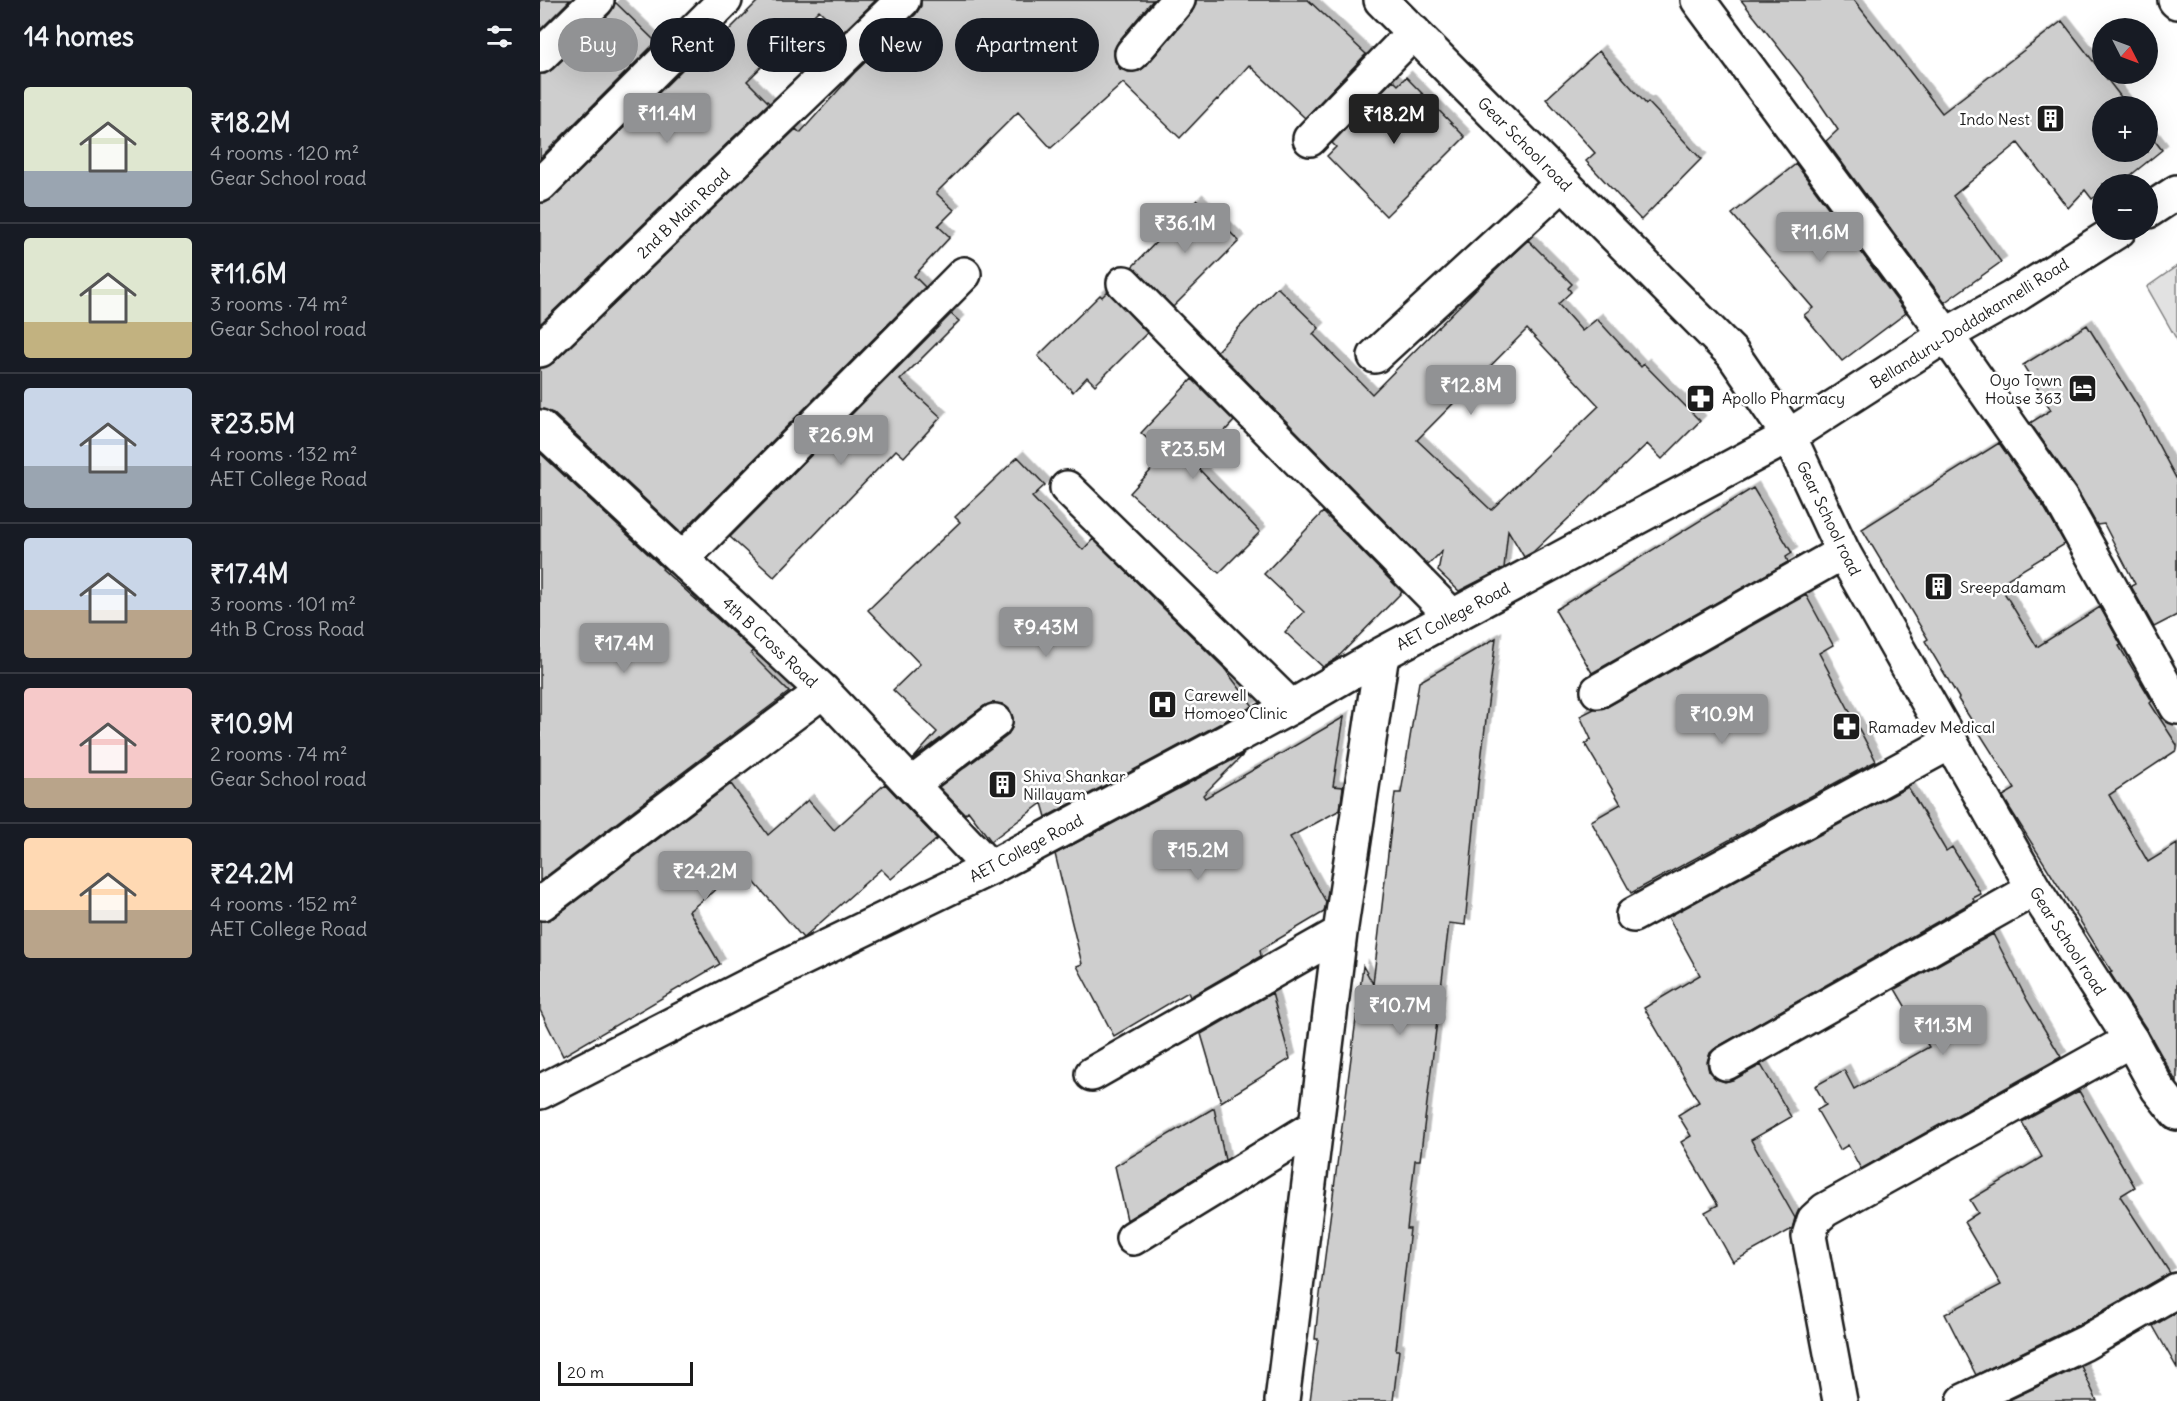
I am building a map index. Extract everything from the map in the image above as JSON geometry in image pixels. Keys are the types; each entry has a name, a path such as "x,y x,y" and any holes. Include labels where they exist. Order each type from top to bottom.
{"street":[{"path":"540,56 597,0"},
{"path":"540,185 725,0"},
{"name":"2nd B Main Road","path":"540,350 903,0"},
{"path":"1132,54 1178,0"},
{"name":"Gear School road","path":"1380,0 1732,353 1789,436 1843,552 2034,889 2131,1040 2158,1089 2177,1113"},
{"path":"1698,0 1946,335 2061,499 2177,707"},
{"path":"1310,139 1414,32"},
{"path":"1375,356 1563,183"},
{"path":"2158,204 2177,192"},
{"name":"Bellanduru-Doddakannelli Road","path":"1789,436 1946,335 2012,298 2103,240"},
{"path":"682,559 964,274"},
{"path":"1124,283 1452,616"},
{"name":"4th B Cross Road","path":"540,427 823,691 990,868"},
{"name":"AET College Road","path":"540,1092 779,970 990,868 1292,707 1382,654 1789,436"},
{"path":"1067,488 1292,707"},
{"path":"1598,691 1843,552"},
{"path":"1282,1401 1340,933 1382,654"},
{"path":"542,903 823,691"},
{"path":"912,784 995,721"},
{"path":"1633,915 1951,742"},
{"path":"1726,1063 2034,889"},
{"path":"1092,1074 1340,933"},
{"path":"1840,1401 1809,1236 1814,1220 1825,1210 2131,1040"},
{"path":"1134,1238 1316,1126"},
{"path":"1964,1401 2085,1343 2177,1290"}],"shaded area":[{"path":"2177,266 2177,340 2147,287"}],"building":[{"path":"540,0 570,0 540,30"},
{"path":"759,0 876,0 847,28 847,18 827,18 819,10 811,18 747,18 747,72 756,72 747,81 769,103 540,324 540,203 553,198 680,72 735,72 735,24"},
{"path":"921,0 1153,0 1114,50 1115,61 1120,69 1129,72 1139,71 1146,66 1192,12 1196,0 1308,0 1366,54 1305,118 1249,65 1180,138 1123,83 1051,148 1018,112 936,193 954,210 938,226 950,237 914,276 925,287 681,533 553,413 540,409 540,368 553,363 796,129 800,133 859,68 859,72 943,72 943,18 912,18 921,6"},
{"path":"1741,0 1854,0 1942,113 2062,21 2092,60 2092,84 2111,84 2120,96 2092,96 2092,162 2147,162 2132,174 2092,174 2092,199 2085,190 2068,208 2018,143 1953,196 2001,262 1945,302 1826,141 1838,130 1802,77"},
{"path":"615,2 631,18 605,18"},
{"path":"638,24 650,36 650,48 638,60"},
{"path":"1599,51 1646,104 1648,102 1701,159 1641,220 1586,161 1595,153 1546,99"},
{"path":"558,64 558,72 626,72 540,158 540,74 553,69"},
{"path":"1406,77 1465,137 1386,216 1327,156 1336,147 1332,143 1393,80 1398,85"},
{"path":"1796,164 1906,313 1842,361 1804,315 1813,308 1732,214"},
{"path":"1197,200 1239,241 1173,307 1132,267"},
{"path":"1528,240 1572,284 1568,288 1571,292 1558,304 1582,331 1597,319 1641,367 1644,364 1700,421 1662,459 1647,444 1533,552 1524,557 1508,530 1504,568 1459,591 1438,571 1442,551 1428,565 1217,351 1277,287 1319,328 1313,334 1372,394","holes":["1527,329 1599,406 1491,510 1417,440"]},
{"path":"1108,291 1147,333 1095,385 1087,377 1073,392 1038,356 1100,295 1102,297"},
{"path":"951,314 959,321 900,380 941,417 904,457 896,450 774,577 730,537"},
{"path":"2087,325 2138,407 2177,480 2177,615 2154,627 2131,586 2135,584 2104,524 2097,525 2076,488 2030,423 2051,410 2023,365"},
{"path":"1192,379 1234,421 1194,464 1260,532 1219,573 1130,493 1165,455 1141,433"},
{"path":"1999,443 2045,509 2065,544 1999,584 2037,647 2100,607 2121,645 2119,646 2152,701 2150,703 2177,745 2177,750 2109,795 2148,862 2177,844 2177,1083 2147,1030 2110,973 2112,972 2003,796 2015,789 1958,699 1925,641 1928,639 1862,529"},
{"path":"540,453 662,569 753,651 751,654 789,692 540,881"},
{"path":"1018,457 1045,485 1032,497 1083,550 1093,539 1224,668 1253,706 1046,817 1042,803 991,841 968,811 965,814 939,787 1007,736 1012,728 1013,718 1010,710 1002,704 992,703 984,706 913,759 937,732 893,690 920,664 868,610 960,522 955,517"},
{"path":"1753,488 1792,553 1786,557 1788,562 1592,673 1555,610"},
{"path":"1323,512 1402,592 1336,659 1323,667 1285,632 1304,612 1264,574"},
{"path":"1806,595 1833,645 1819,653 1876,761 1631,893 1591,821 1621,804 1585,744 1591,739 1580,716 1594,709 1607,707"},
{"path":"1496,638 1478,785 1465,925 1449,923 1420,1160 1415,1160 1393,1401 1310,1401 1318,1339 1315,1339 1318,1310 1363,966 1373,984 1395,793 1401,793 1419,682"},
{"path":"1344,717 1333,786 1343,787 1340,810 1290,837 1326,902 1324,912 1260,950 1261,956 1190,997 1188,992 1114,1036 1077,966 1082,964 1055,854 1244,754 1203,795 1205,798"},
{"path":"731,784 768,835 808,800 834,830 885,784 937,839 891,879 881,869 803,938 742,868 689,911 720,964 563,1056 540,1010 540,921 553,918"},
{"path":"1908,787 1946,851 1952,847 1981,894 1973,898 1974,901 1710,1053 1707,1062 1709,1072 1716,1079 1725,1082 1761,1065 1791,1117 1751,1140 1795,1218 1792,1229 1733,1262 1705,1212 1718,1205 1681,1142 1691,1136 1678,1115 1699,1102 1644,1008 1700,975 1668,917"},
{"path":"1993,934 2027,1000 2061,1057 1861,1169 1848,1145 1840,1150 1817,1110 1826,1105 1815,1086 1844,1070 1854,1089 1929,1047 1895,989"},
{"path":"1272,993 1290,1059 1221,1102 1201,1034"},
{"path":"2079,1091 2135,1187 2120,1196 2170,1273 2076,1326 1976,1375 1945,1314 2001,1285 1964,1222 1978,1213 1970,1200 2042,1157 2022,1122"},
{"path":"1214,1108 1225,1160 1127,1220 1115,1166"},
{"path":"2177,1312 2177,1368 2153,1326"},
{"path":"2081,1366 2097,1401 2007,1401"}],"place":[{"name":"Indo Nest","path":"2051,119"},
{"name":"Oyo Town House 363","path":"2083,389"},
{"name":"Apollo Pharmacy","path":"1701,398"},
{"name":"Sreepadamam","path":"1939,587"},
{"name":"Carewell Homoeo Clinic","path":"1163,704"},
{"name":"Ramadev Medical","path":"1847,727"},
{"name":"Shiva Shankar Nillayam","path":"1002,785"}]}
